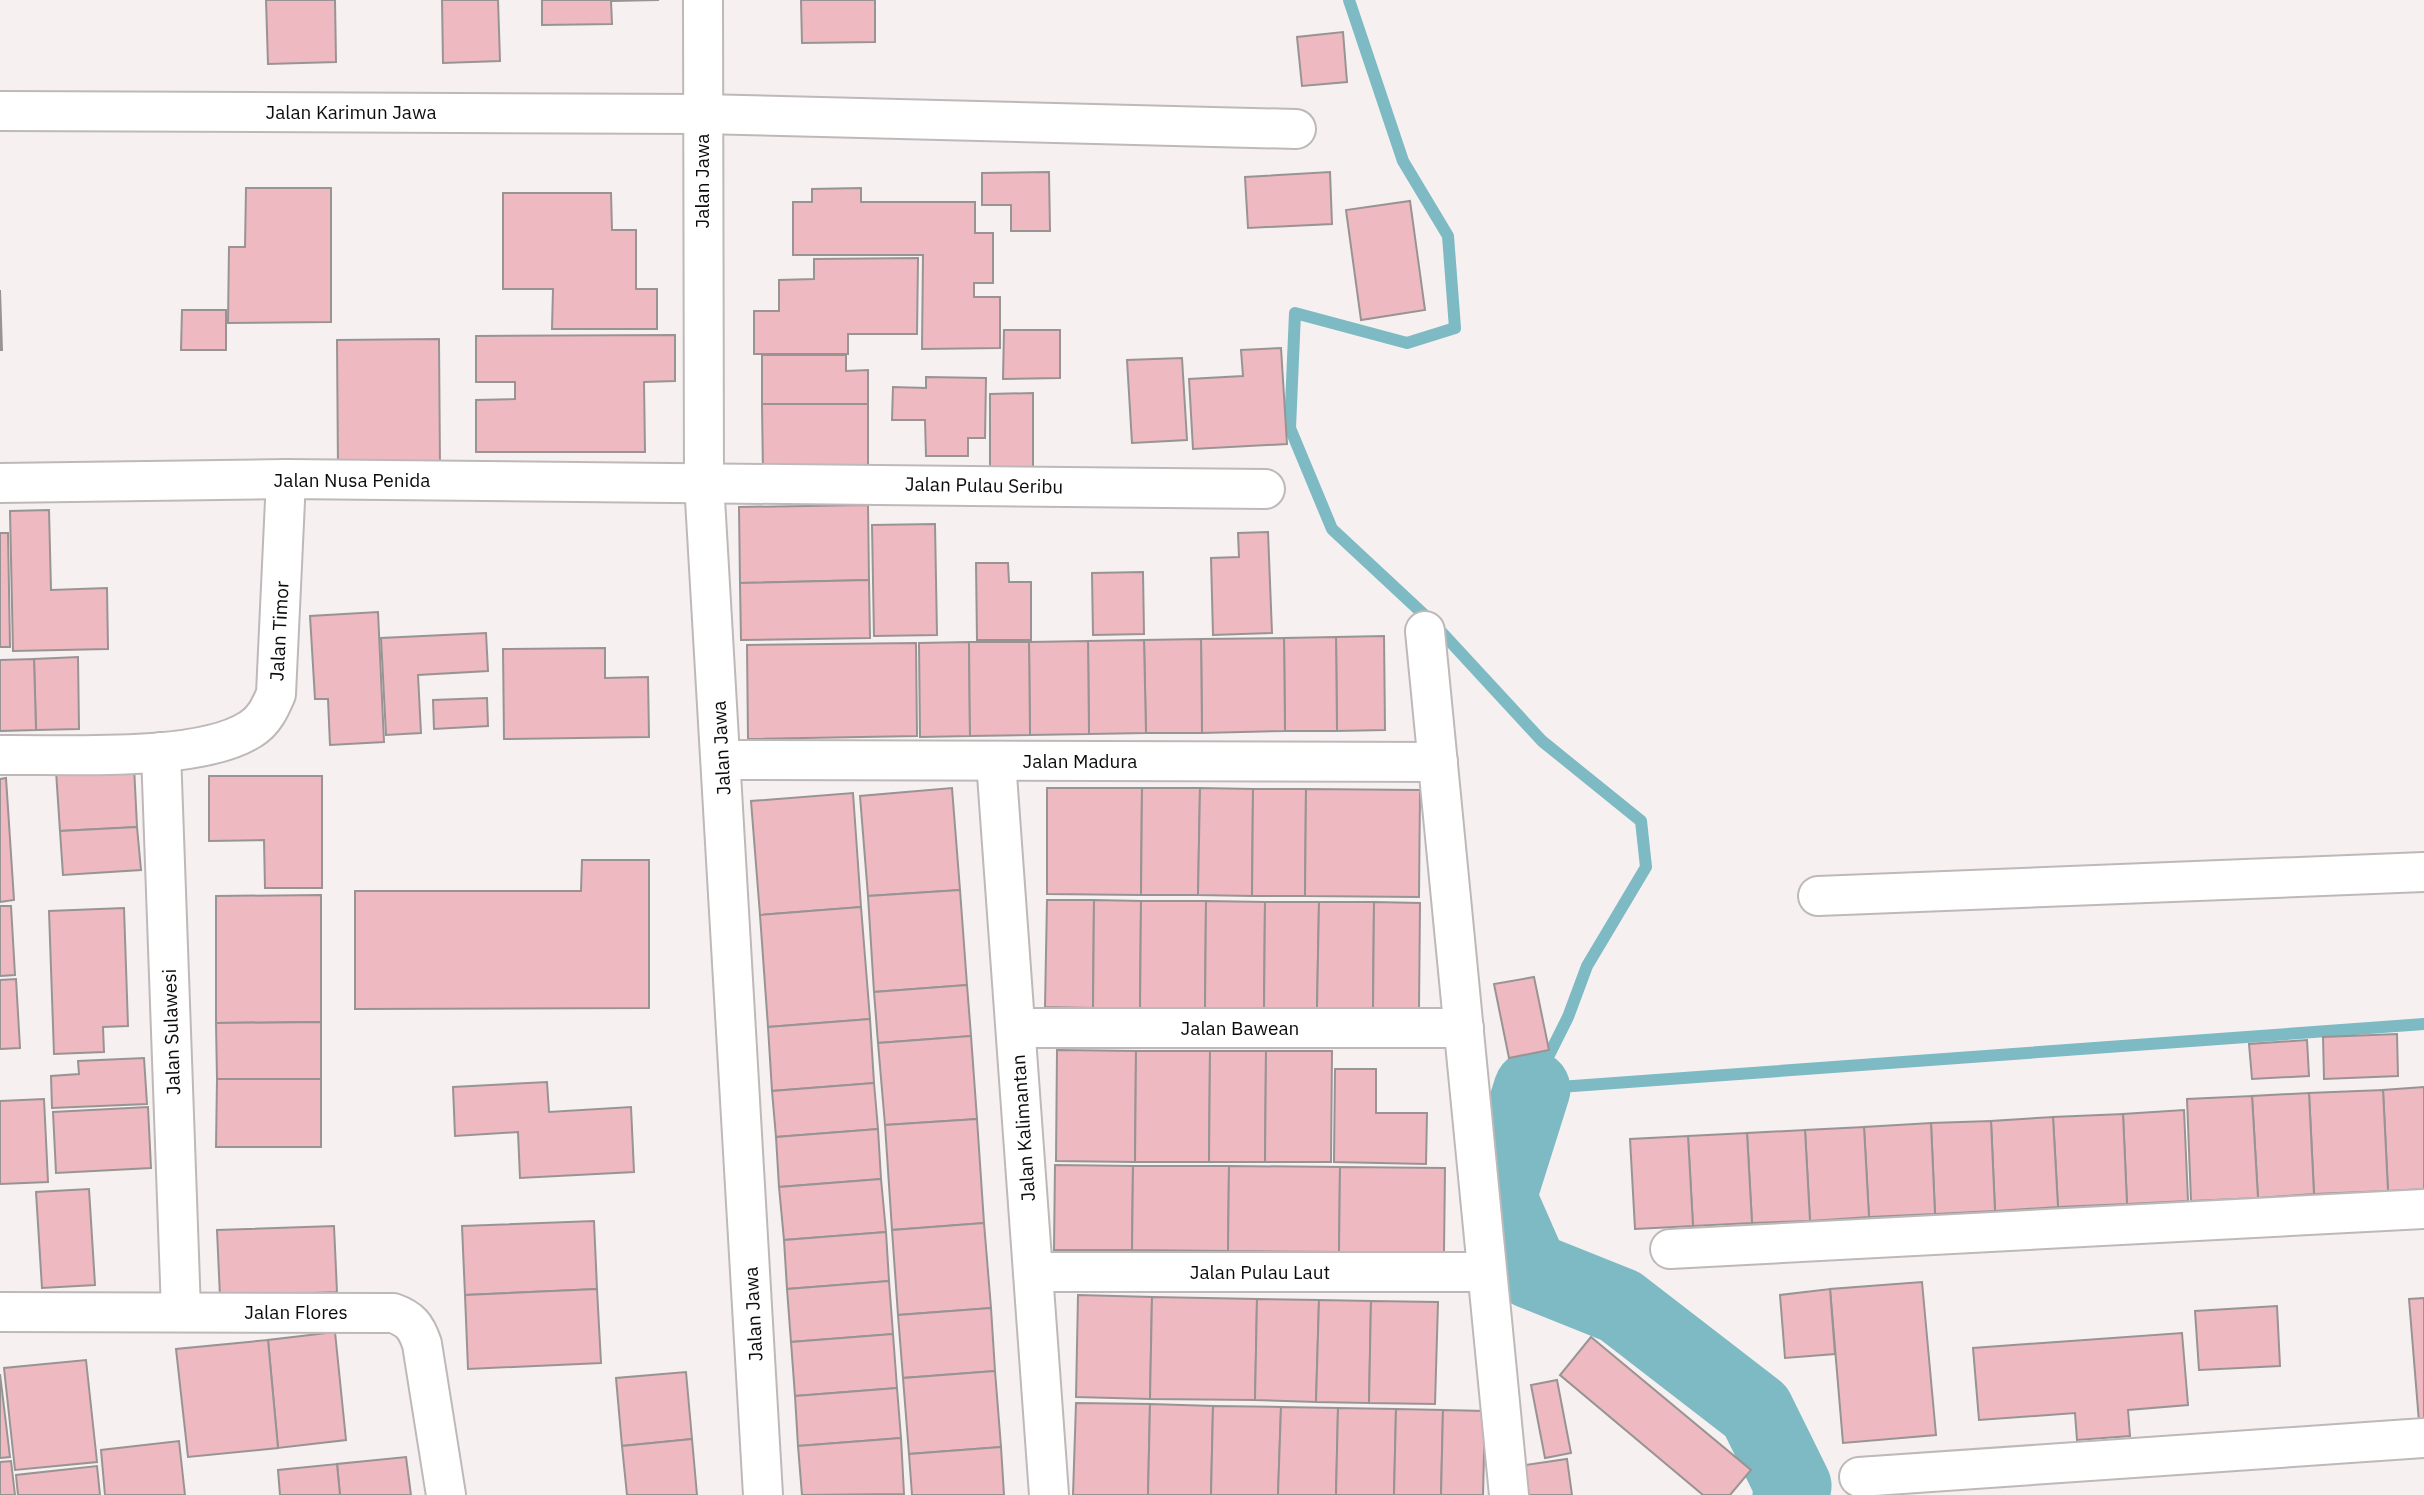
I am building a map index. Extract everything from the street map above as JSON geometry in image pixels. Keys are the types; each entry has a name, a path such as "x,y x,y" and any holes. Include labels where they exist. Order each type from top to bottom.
{"street":[{"name":"Jalan Jawa","path":"702,0 704,482 763,1495"},
{"name":"Jalan Karimun Jawa","path":"0,111 702,114 1296,129"},
{"name":"Jalan Nusa Penida","path":"0,482 286,479 704,482"},
{"name":"Jalan Timor","path":"0,755 161,752 212,746 254,728 268,712 276,694 286,479"},
{"name":"Jalan Pulau Seribu","path":"704,482 1265,489"},
{"path":"1425,631 1509,1495"},
{"name":"Jalan Sulawesi","path":"161,752 181,1311"},
{"name":"Jalan Madura","path":"722,760 1438,762"},
{"name":"Jalan Kalimantan","path":"996,761 1049,1495"},
{"path":"1818,896 2424,872"},
{"name":"Jalan Bawean","path":"1016,1028 1464,1028"},
{"path":"1670,1249 2424,1209"},
{"name":"Jalan Pulau Laut","path":"1033,1272 1487,1272"},
{"name":"Jalan Flores","path":"0,1312 393,1313 406,1318 417,1328 422,1344 446,1495"},
{"path":"1859,1477 2424,1438"}],"building":[{"path":"266,0 335,0 336,62 268,64"},
{"path":"442,0 498,0 500,61 443,63"},
{"path":"542,0 659,0 611,1 612,24 542,25"},
{"path":"801,0 875,0 875,42 802,43"},
{"path":"1343,32 1347,82 1302,86 1297,37"},
{"path":"1049,172 1050,231 1011,231 1011,205 982,205 982,173"},
{"path":"1330,172 1332,224 1248,228 1245,177"},
{"path":"246,188 331,188 331,322 228,323 229,247 245,247"},
{"path":"861,188 861,202 975,202 975,233 993,233 993,283 974,283 974,297 1000,297 1000,348 922,349 923,255 793,255 793,202 812,202 812,189"},
{"path":"503,193 611,193 612,230 636,230 636,289 657,289 657,329 552,329 553,289 503,289"},
{"path":"1410,201 1425,310 1361,320 1346,210"},
{"path":"918,258 917,334 848,334 848,354 754,354 754,311 779,311 779,280 814,279 814,259"},
{"path":"0,290 2,350 0,350"},
{"path":"182,310 226,310 226,350 181,350"},
{"path":"1004,330 1060,330 1060,378 1003,379"},
{"path":"675,335 675,381 644,382 645,452 476,452 476,400 515,399 515,382 476,382 476,336"},
{"path":"439,339 440,469 338,469 337,340"},
{"path":"1281,348 1287,444 1193,449 1189,379 1243,376 1241,350"},
{"path":"762,355 846,355 846,371 868,370 868,404 762,404"},
{"path":"1182,358 1187,440 1132,443 1127,360"},
{"path":"926,377 986,378 985,438 968,438 968,456 926,456 925,420 892,420 893,387 926,388"},
{"path":"1033,393 1033,475 990,474 990,394"},
{"path":"762,404 868,404 868,472 763,473"},
{"path":"868,505 869,580 740,583 739,507"},
{"path":"49,510 51,590 107,588 108,649 13,651 10,511"},
{"path":"935,524 937,635 874,636 872,525"},
{"path":"1268,532 1272,633 1213,635 1211,558 1239,557 1238,533"},
{"path":"0,533 8,533 10,647 0,647"},
{"path":"976,563 1008,563 1009,582 1031,582 1031,640 977,640"},
{"path":"1143,572 1144,634 1093,635 1092,573"},
{"path":"869,580 870,638 741,640 740,583"},
{"path":"378,612 384,742 330,745 328,699 315,699 310,616"},
{"path":"486,633 488,671 418,675 421,733 386,735 381,638"},
{"path":"1384,636 1385,730 1337,731 1336,637"},
{"path":"1336,637 1337,731 1285,731 1284,638"},
{"path":"1284,638 1285,731 1202,733 1201,639"},
{"path":"1201,639 1202,733 1146,733 1144,640"},
{"path":"1144,640 1146,733 1089,734 1088,641"},
{"path":"1088,641 1089,734 1030,735 1029,642"},
{"path":"969,642 970,736 920,737 919,643"},
{"path":"969,642 1029,642 1030,735 970,736"},
{"path":"916,643 917,736 748,739 747,645"},
{"path":"605,648 605,678 648,677 649,737 504,739 503,649"},
{"path":"78,657 79,729 36,730 34,659"},
{"path":"34,659 36,730 0,731 0,660"},
{"path":"487,698 488,726 434,729 433,700"},
{"path":"134,766 137,827 60,831 56,771"},
{"path":"209,776 322,776 322,888 265,888 264,840 209,841"},
{"path":"6,778 14,900 0,902 0,779"},
{"path":"952,788 960,890 868,896 860,796"},
{"path":"1047,788 1142,788 1141,895 1047,894"},
{"path":"1142,788 1200,788 1198,895 1141,895"},
{"path":"1200,788 1253,789 1252,896 1198,895"},
{"path":"1253,789 1306,789 1305,896 1252,896"},
{"path":"1306,789 1420,790 1419,897 1305,896"},
{"path":"853,793 861,907 760,915 751,801"},
{"path":"137,827 141,870 63,875 60,831"},
{"path":"582,860 649,860 649,1008 355,1009 355,891 581,891"},
{"path":"960,890 967,985 874,992 868,896"},
{"path":"321,895 321,1022 216,1023 216,896"},
{"path":"1047,900 1094,900 1093,1008 1045,1007"},
{"path":"1094,900 1141,901 1140,1008 1093,1008"},
{"path":"1141,901 1206,901 1205,1008 1140,1008"},
{"path":"1206,901 1265,902 1264,1008 1205,1008"},
{"path":"1265,902 1319,902 1317,1008 1264,1008"},
{"path":"1319,902 1374,902 1373,1009 1317,1008"},
{"path":"1374,902 1420,903 1419,1010 1373,1009"},
{"path":"0,906 11,906 15,975 0,976"},
{"path":"861,907 870,1019 768,1027 760,915"},
{"path":"124,908 128,1026 103,1027 104,1052 54,1054 49,911"},
{"path":"1534,977 1549,1050 1509,1058 1494,984"},
{"path":"16,979 20,1048 0,1049 0,980"},
{"path":"967,985 971,1036 878,1043 874,992"},
{"path":"870,1019 874,1083 772,1091 768,1027"},
{"path":"321,1022 321,1079 217,1079 216,1023"},
{"path":"2397,1034 2398,1076 2324,1079 2323,1037"},
{"path":"971,1036 977,1119 885,1125 878,1043"},
{"path":"2307,1040 2309,1076 2252,1079 2249,1044"},
{"path":"1057,1050 1136,1051 1135,1162 1056,1161"},
{"path":"1136,1051 1210,1051 1209,1162 1135,1162"},
{"path":"1210,1051 1266,1051 1265,1162 1209,1162"},
{"path":"1266,1051 1332,1051 1331,1162 1265,1162"},
{"path":"144,1058 147,1104 52,1108 51,1076 79,1074 78,1061"},
{"path":"1335,1069 1376,1069 1376,1113 1427,1113 1426,1164 1334,1162"},
{"path":"217,1079 321,1079 321,1147 216,1147"},
{"path":"547,1082 549,1112 631,1107 634,1172 520,1178 518,1132 455,1136 453,1087"},
{"path":"874,1083 878,1129 776,1137 772,1091"},
{"path":"2424,1087 2424,1189 2388,1191 2383,1090"},
{"path":"2383,1090 2388,1191 2314,1194 2309,1093"},
{"path":"2309,1093 2314,1194 2258,1198 2252,1096"},
{"path":"2252,1096 2258,1198 2191,1201 2187,1099"},
{"path":"44,1099 48,1182 0,1184 0,1101"},
{"path":"148,1107 151,1168 56,1173 53,1112"},
{"path":"2184,1110 2188,1201 2127,1204 2123,1114"},
{"path":"2123,1114 2127,1204 2058,1207 2053,1117"},
{"path":"2053,1117 2058,1207 1995,1211 1991,1121"},
{"path":"977,1119 984,1223 892,1230 885,1125"},
{"path":"1991,1121 1995,1211 1935,1214 1931,1123"},
{"path":"1931,1123 1935,1214 1869,1217 1864,1127"},
{"path":"1864,1127 1869,1217 1810,1221 1805,1130"},
{"path":"878,1129 881,1179 779,1187 776,1137"},
{"path":"1805,1130 1810,1221 1752,1223 1747,1133"},
{"path":"1747,1133 1752,1223 1693,1226 1688,1136"},
{"path":"1688,1136 1693,1226 1635,1229 1630,1139"},
{"path":"1055,1165 1133,1166 1132,1250 1054,1250"},
{"path":"1133,1166 1229,1166 1228,1251 1132,1250"},
{"path":"1229,1166 1340,1167 1339,1252 1228,1251"},
{"path":"1340,1167 1445,1168 1444,1252 1339,1252"},
{"path":"881,1179 886,1232 784,1240 779,1187"},
{"path":"89,1189 95,1285 42,1288 36,1192"},
{"path":"594,1221 597,1289 465,1295 462,1226"},
{"path":"984,1223 991,1308 898,1315 892,1230"},
{"path":"334,1226 337,1292 220,1297 217,1230"},
{"path":"886,1232 889,1281 787,1289 784,1240"},
{"path":"889,1281 893,1334 791,1342 787,1289"},
{"path":"1922,1282 1936,1435 1843,1443 1830,1289"},
{"path":"597,1289 601,1363 468,1369 465,1295"},
{"path":"1830,1289 1835,1354 1785,1358 1780,1295"},
{"path":"1078,1295 1152,1297 1150,1399 1076,1397"},
{"path":"1152,1297 1257,1299 1255,1400 1150,1399"},
{"path":"2424,1298 2424,1422 2419,1422 2409,1299"},
{"path":"1257,1299 1319,1300 1316,1402 1255,1400"},
{"path":"1319,1300 1371,1301 1369,1403 1316,1402"},
{"path":"1371,1301 1438,1302 1435,1404 1369,1403"},
{"path":"2277,1306 2280,1366 2199,1370 2195,1311"},
{"path":"991,1308 995,1371 903,1378 898,1315"},
{"path":"335,1332 346,1440 278,1448 268,1340"},
{"path":"2182,1333 2188,1405 2128,1410 2130,1436 2077,1440 2075,1413 1979,1420 1973,1348"},
{"path":"893,1334 897,1388 795,1396 791,1342"},
{"path":"1591,1337 1751,1470 1730,1495 1703,1495 1560,1375"},
{"path":"268,1340 278,1448 188,1457 176,1349"},
{"path":"86,1360 97,1462 15,1470 4,1368"},
{"path":"995,1371 1001,1447 909,1454 903,1378"},
{"path":"686,1372 692,1439 622,1446 616,1378"},
{"path":"0,1374 10,1457 0,1458"},
{"path":"1557,1380 1571,1453 1545,1458 1531,1385"},
{"path":"897,1388 901,1438 798,1446 795,1396"},
{"path":"1076,1403 1150,1404 1148,1495 1073,1495"},
{"path":"1150,1404 1213,1406 1211,1495 1148,1495"},
{"path":"1213,1406 1281,1407 1278,1495 1211,1495"},
{"path":"1281,1407 1338,1408 1336,1495 1278,1495"},
{"path":"1338,1408 1396,1409 1394,1495 1336,1495"},
{"path":"1396,1409 1443,1410 1441,1495 1394,1495"},
{"path":"1443,1410 1485,1411 1483,1495 1441,1495"},
{"path":"901,1438 904,1494 802,1495 798,1446"},
{"path":"692,1439 697,1495 627,1495 622,1446"},
{"path":"179,1441 185,1495 105,1495 101,1450"},
{"path":"1001,1447 1004,1495 912,1495 909,1454"},
{"path":"406,1457 411,1495 340,1495 337,1464"},
{"path":"1567,1459 1572,1495 1529,1495 1525,1465"},
{"path":"11,1461 15,1495 0,1495 0,1462"},
{"path":"337,1464 340,1495 280,1495 278,1470"},
{"path":"97,1466 100,1495 18,1495 16,1475"}],"waterway":[{"path":"1349,0 1403,161 1448,236 1455,328 1407,343 1295,313 1290,428 1332,529 1434,624 1542,741 1641,821 1646,867 1587,966 1568,1017 1532,1089"},
{"path":"1532,1089 2424,1024"},
{"path":"1532,1089 1498,1197 1530,1270 1620,1306 1756,1411 1793,1486 1791,1495"}]}
